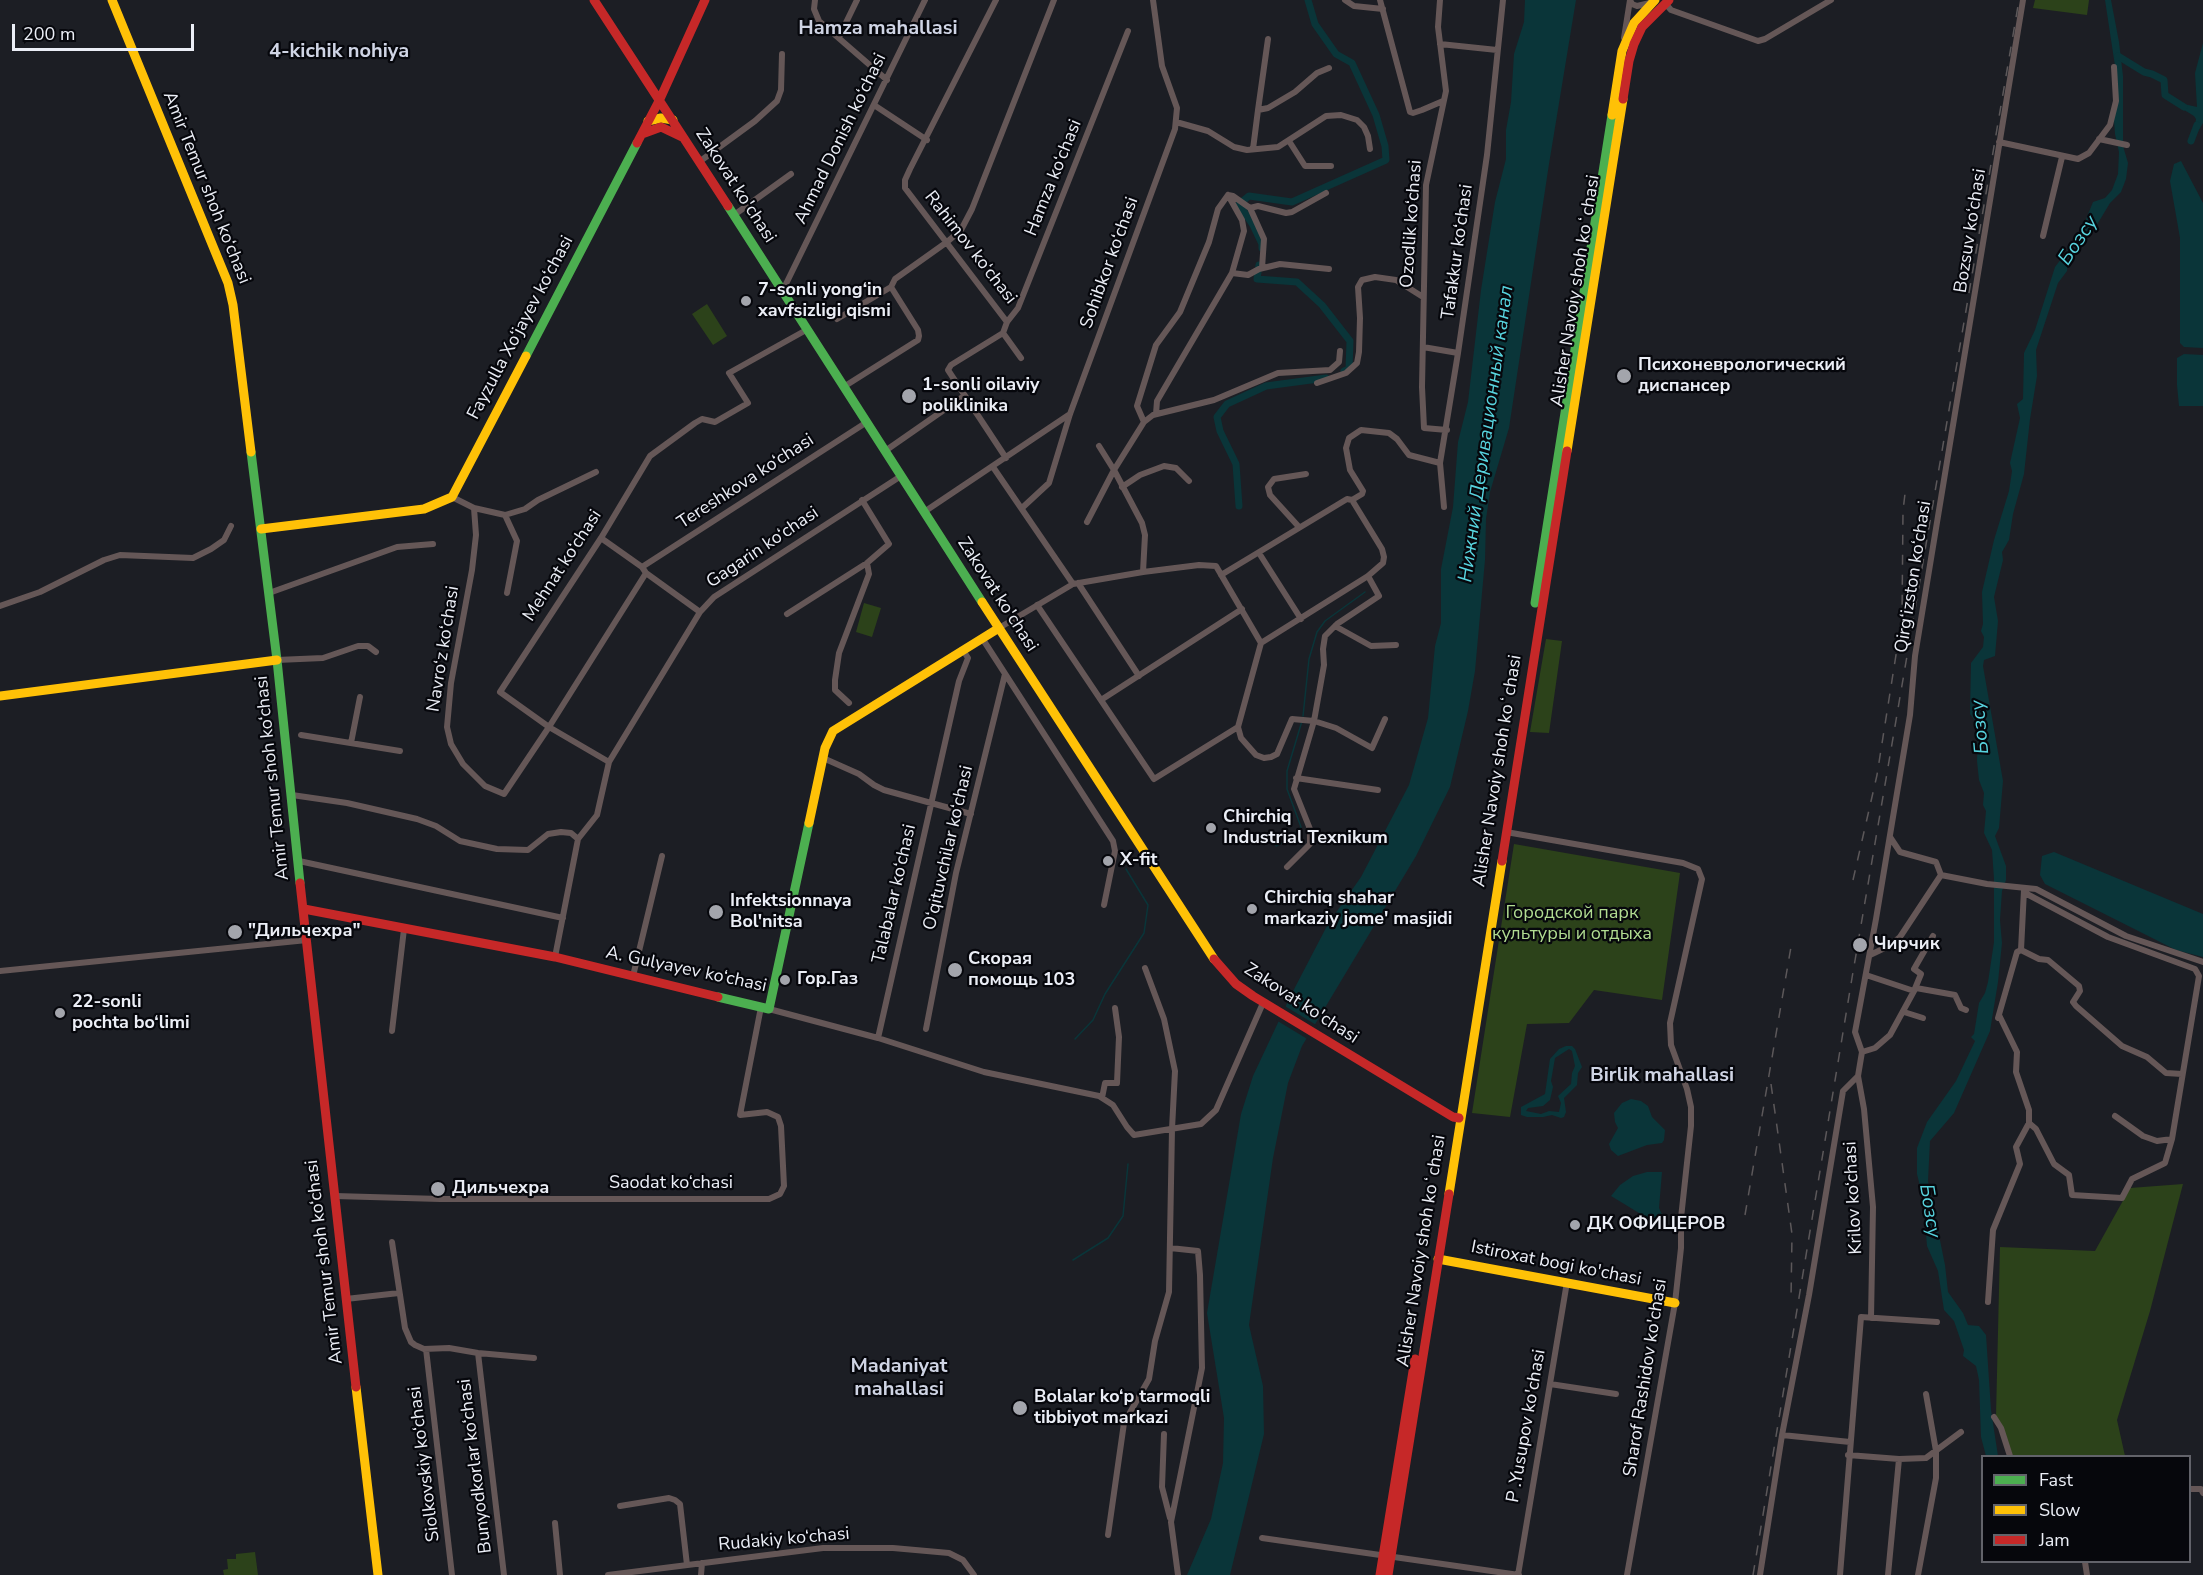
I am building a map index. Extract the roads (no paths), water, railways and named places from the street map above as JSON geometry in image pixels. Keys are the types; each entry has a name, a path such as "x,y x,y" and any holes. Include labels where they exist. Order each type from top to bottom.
{"main road":[{"name":"Amir Temur shoh ko‘chasi","path":"112,0 228,283 235,314 277,660 334,1196 378,1575"},
{"name":"Zakovat ko'chasi","path":"594,0 1208,951 1236,984 1263,1003 1456,1118"},
{"name":"Fayzulla Xo‘jayev ko‘chasi","path":"452,496 660,99 705,0"},
{"name":"Alisher Navoiy shoh koʻchasi","path":"1388,1575 1388,1556 1591,271 1622,51 1634,23 1654,1"},
{"name":"Alisher Navoiy shoh koʻchasi","path":"1591,271 1629,61 1642,27 1667,2"},
{"path":"648,121 661,118 673,120"},
{"path":"641,136 652,129 661,128 684,138"},
{"path":"261,529 424,509 452,496"},
{"name":"A. Gulyayev ko‘chasi","path":"304,909 404,930 555,957 765,1008 827,741 833,731 842,723 999,628"},
{"path":"0,696 277,660"},
{"name":"Istiroxat bogi ko'chasi","path":"1435,1259 1567,1282 1674,1304"},
{"name":"Alisher Navoiy shoh koʻchasi","path":"1380,1575 1388,1556"}],"street":[{"path":"815,0 815,14 887,80"},
{"path":"839,38 858,0"},
{"name":"Ahmad Donish ko‘chasi","path":"783,290 925,0"},
{"name":"Rahimov ko‘chasi","path":"996,0 905,180 905,188 1007,322"},
{"path":"837,320 891,287 895,279 960,231 968,219 1054,0"},
{"path":"1153,0 1162,66 1177,108 1176,122 1208,131 1234,147 1268,149 1289,141 1326,116 1341,115 1357,120 1364,127 1370,149"},
{"path":"1345,0 1354,6 1383,9"},
{"path":"1380,0 1410,112 1413,113 1443,101"},
{"name":"Ozodlik ko‘chasi","path":"1440,0 1438,27 1446,91 1426,185 1423,426 1447,429"},
{"name":"Tafakkur ko‘chasi","path":"1444,507 1440,464 1486,155 1503,0"},
{"path":"1630,0 1637,6 1654,1"},
{"path":"1622,51 1630,0"},
{"path":"1667,2 1671,10 1758,41 1831,0"},
{"name":"Bozsuv ko‘chasi","path":"1972,324 1999,142 2024,0"},
{"name":"Hamza ko‘chasi","path":"1003,333 1007,322 1018,308 1128,31"},
{"path":"1253,149 1268,39"},
{"path":"1440,44 1497,50"},
{"path":"699,162 755,121 777,101 781,90 782,54"},
{"path":"1999,142 2078,159 2089,153 2110,125 2116,101 2114,67"},
{"path":"1258,110 1268,108 1295,92 1317,73 1329,68"},
{"path":"874,105 927,140"},
{"name":"Sohibkor ko‘chasi","path":"1022,508 1048,483 1070,414 1176,122"},
{"path":"2099,139 2127,146"},
{"path":"1289,141 1305,166 1331,166"},
{"path":"2043,236 2062,157"},
{"path":"734,215 791,174"},
{"path":"1228,195 1245,204 1286,213 1326,193"},
{"path":"1156,414 1157,401 1232,273 1244,231 1242,220 1228,195"},
{"path":"1144,422 1137,406 1156,345 1180,312 1209,242 1218,209 1228,195"},
{"path":"1245,204 1264,239 1262,268"},
{"path":"1232,273 1242,276 1262,268 1287,264 1329,269"},
{"path":"1317,383 1346,373 1357,363 1360,318 1358,287 1362,280 1375,277 1396,280 1423,297"},
{"path":"845,386 918,340 918,330 891,287"},
{"name":"Qirg‘izston ko‘chasi","path":"1858,1076 1862,1052 1855,1032 1910,715 1915,656 1972,324"},
{"name":"Mehnat ko‘chasi","path":"549,727 500,692 650,456 702,419 715,422 748,403 729,373 808,329"},
{"path":"1006,458 948,370 951,365 1003,333 1021,358"},
{"path":"1423,347 1458,353"},
{"path":"1087,522 1114,470 1144,422 1156,414 1214,400 1278,373 1330,370 1339,362 1340,351"},
{"path":"885,451 964,396"},
{"path":"924,512 1070,414"},
{"name":"Tereshkova ko‘chasi","path":"642,567 867,422"},
{"path":"1221,575 1347,499 1352,500 1363,491 1350,470 1346,447 1349,438 1361,430 1389,433 1397,439 1409,455 1440,464"},
{"path":"1099,446 1142,523 1145,535 1143,572"},
{"path":"993,466 1139,675"},
{"path":"1122,487 1140,475 1164,466 1176,468 1189,481"},
{"path":"452,496 474,508 506,515 525,509 538,500 597,472"},
{"path":"1299,527 1270,495 1268,487 1274,479 1306,474"},
{"name":"Gagarin ko‘chasi","path":"555,957 578,839 597,815 609,762 700,612 714,597 901,476"},
{"path":"787,614 867,563 889,544 862,500"},
{"path":"1352,500 1382,549 1383,563 1368,576 1261,643 1238,727 1241,738 1256,755 1271,757 1282,748 1292,719 1314,721 1336,728 1372,748 1385,720"},
{"name":"Navro‘z ko‘chasi","path":"474,508 476,535 472,570 451,683 447,727 451,744 463,764 485,786 504,794 549,727"},
{"path":"506,515 517,542 507,592"},
{"path":"0,606 40,592 104,560 120,555 193,558 224,540 231,526"},
{"path":"600,538 700,612"},
{"path":"269,593 397,547 433,544"},
{"path":"1258,553 1301,619"},
{"path":"849,704 835,690 835,680 840,653 869,574 867,563"},
{"path":"999,628 1075,583 1199,565 1216,566 1261,643"},
{"path":"609,762 549,727 646,573"},
{"path":"1287,867 1310,844 1310,829 1294,789 1314,721 1324,664 1325,636 1335,626 1379,596 1368,576"},
{"path":"1037,605 1154,779 1238,727"},
{"path":"1101,700 1242,609"},
{"path":"1335,626 1371,646 1396,645"},
{"path":"982,638 1115,846 1104,905"},
{"path":"277,660 323,658 358,646 368,646 376,652"},
{"name":"Talabalar ko‘chasi","path":"878,1038 959,681 968,658 963,650"},
{"name":"O‘qituvchilar ko‘chasi","path":"926,1029 956,873 1005,674"},
{"path":"351,743 360,697"},
{"path":"301,735 400,751"},
{"path":"823,758 859,774 874,786 971,814"},
{"path":"1296,778 1378,790"},
{"path":"292,795 417,819 436,826 460,841 497,849 528,850 548,834 561,832 571,833 578,839"},
{"name":"Sharof Rashidov ko'chasi","path":"1502,831 1683,863 1698,869 1702,882 1670,1023 1671,1045 1687,1089 1691,1117 1681,1248 1674,1304 1627,1575"},
{"path":"1890,836 1900,852 1936,862 1941,875"},
{"path":"633,976 662,856"},
{"path":"299,861 563,918"},
{"path":"1941,875 1987,884 2008,885 2024,890 2108,937 2195,969 2199,976 2172,1139 2165,1162 2132,1179 2121,1198 2072,1195 2069,1175 2054,1164 2036,1129 2029,1123"},
{"path":"1870,955 1889,946 1900,937 1941,875"},
{"path":"2024,890 2036,889 2126,936 2203,962"},
{"path":"1988,1302 1994,1230 2020,1164 2016,1148 2029,1123 2029,1110 2016,1072 2017,1052 1998,1017 2017,952 2021,950 2024,890"},
{"path":"392,1031 404,930"},
{"path":"1862,1052 1875,1048 1890,1035 1915,989 1921,974 1914,969 1933,936"},
{"path":"0,972 307,940"},
{"path":"2021,950 2038,959 2048,960 2079,986 2080,991 2073,1002 2122,1046 2148,1057 2166,1072 2182,1074"},
{"path":"1108,1535 1124,1423 1149,1379 1155,1341 1169,1292 1175,1071 1164,1019 1145,968"},
{"path":"1866,975 1915,989 1955,994 1961,1008 1966,1010"},
{"path":"765,1008 878,1038 984,1072 1102,1098 1113,1105 1126,1127 1134,1135 1201,1124 1216,1110 1263,1003"},
{"name":"Saodat ko‘chasi","path":"334,1196 440,1199 769,1199 780,1194 784,1186 778,1117 767,1112 740,1114 765,1008"},
{"path":"1102,1098 1105,1083 1117,1083 1119,1037 1115,1008"},
{"path":"1904,1012 1923,1018"},
{"path":"1760,1575 1782,1435 1809,1295 1843,1091 1858,1076"},
{"name":"Krilov ko‘chasi","path":"1840,1575 1848,1455 1862,1317 1871,1318 1873,1207 1864,1109 1858,1076"},
{"path":"2115,1116 2143,1136 2157,1141 2172,1139"},
{"path":"392,1242 407,1335 415,1345 426,1349 448,1348 534,1358"},
{"path":"1170,1248 1198,1251 1202,1368 1171,1522"},
{"name":"P .Yusupov ko'chasi","path":"1518,1575 1567,1282"},
{"path":"346,1299 399,1293"},
{"path":"1871,1318 1937,1322"},
{"name":"Siolkovskiy ko‘chasi","path":"426,1349 452,1575"},
{"name":"Bunyodkorlar ko‘chasi","path":"478,1353 504,1575"},
{"path":"1550,1384 1616,1394"},
{"path":"1918,1575 1936,1478 1936,1451 1926,1394"},
{"path":"1994,1417 2001,1428 2010,1455"},
{"path":"1848,1455 1899,1459 1926,1458 1960,1432"},
{"path":"1164,1434 1162,1487 1171,1522 1178,1575"},
{"path":"1782,1435 1850,1442"},
{"path":"1888,1575 1899,1459"},
{"path":"620,1506 669,1498 680,1504 687,1565"},
{"path":"555,1523 560,1575"},
{"path":"1262,1538 1518,1575"},
{"name":"Rudakiy ko‘chasi","path":"702,1563 823,1548 893,1548 941,1551 963,1560 974,1575"},
{"path":"608,1575 702,1563 701,1575"}],"water":[{"name":"Нижний Деривационный канал","path":"1525,0 1576,0 1509,428 1490,492 1475,671 1468,711 1450,787 1416,856 1302,1046 1288,1083 1273,1158 1249,1325 1263,1386 1264,1434 1230,1575 1187,1575 1211,1519 1223,1463 1224,1418 1207,1313 1241,1114 1253,1076 1290,997 1328,924 1361,877 1409,785 1428,718 1435,646 1441,623 1441,569 1453,507 1458,442 1468,402 1481,290 1495,202 1506,159 1506,130 1511,102 1514,54 1524,22"},
{"name":"Бозсу","path":"2105,0 2111,0 2123,76 2123,146 2128,163 2126,179 2121,192 2110,203 2098,223 2068,262 2067,271 2058,283 2036,350 2037,376 2024,474 2013,514 2009,540 2002,552 2003,560 1994,597 1998,621 1995,656 1984,660 1983,666 2003,781 1999,828 1995,836 2006,866 2000,920 2002,943 1998,982 1990,1031 1954,1113 1930,1141 1928,1181 1945,1265 1948,1292 1963,1313 1968,1325 1979,1326 1986,1335 1991,1410 1998,1455 1986,1455 1981,1437 1979,1380 1976,1366 1963,1356 1964,1350 1954,1321 1944,1310 1938,1271 1927,1246 1923,1198 1917,1174 1917,1148 1927,1122 1956,1081 1975,1041 1971,1037 1974,1034 1979,1003 1988,982 1994,942 1992,850 1984,833 1986,811 1983,805 1984,793 1979,780 1977,761 1978,735 1975,721 1970,714 1971,663 1983,647 1982,592 1994,540 2009,491 2012,471 2010,463 2020,418 2017,404 2023,399 2024,353 2035,330 2055,267 2080,234 2093,202 2105,198 2112,190 2118,174 2119,152 2114,120 2117,79"},
{"path":"2203,43 2203,123 2193,140 2196,119 2176,105 2179,103 2197,107 2195,73"},
{"path":"2181,161 2203,203 2203,348 2184,347 2180,343 2180,238 2170,181 2174,164"},
{"path":"2184,354 2203,355 2203,406 2179,406 2177,358"},
{"path":"2054,852 2203,914 2203,957 2176,950 2045,884 2040,875 2042,856"},
{"path":"1572,1046 1582,1067 1578,1073 1577,1085 1564,1098 1566,1112 1564,1117 1521,1115 1521,1107 1545,1094 1550,1059 1559,1049","holes":["1569,1049 1572,1051 1575,1066 1571,1084 1558,1096 1561,1103 1559,1112 1549,1111 1541,1114 1526,1111 1528,1108 1543,1106 1550,1100 1555,1058"]},
{"path":"1631,1099 1641,1101 1648,1106 1652,1117 1665,1130 1664,1140 1662,1143 1647,1145 1618,1156 1611,1150 1609,1144 1618,1128 1614,1113 1622,1103"},
{"path":"1647,1172 1662,1172 1659,1208 1665,1221 1650,1229 1644,1216 1611,1196 1620,1185 1633,1176"}],"waterway":[{"path":"1262,248 1253,225 1239,204 1249,196 1292,202 1386,160 1385,146 1376,115 1352,63 1336,54 1315,24 1308,0"},
{"path":"2118,56 2144,72 2164,80 2165,95 2184,107"},
{"path":"2191,141 2197,125"},
{"path":"1259,265 1257,279 1297,282 1322,305 1350,341 1349,369 1344,371"},
{"path":"1239,506 1236,464 1220,431 1217,417 1227,404 1266,386 1326,378"},
{"path":"1303,716 1309,659 1317,632 1325,621 1365,592"},
{"path":"1276,846 1291,838 1301,827 1287,789 1287,771 1302,721"},
{"path":"1075,1039 1093,1020 1105,994 1144,933 1148,905 1126,869"},
{"path":"1073,1260 1108,1238 1123,1216 1128,1164"}],"railway":[{"path":"1753,1575 1852,978 2019,0"},
{"path":"1853,880 1877,775 1902,617 1903,511 1906,485"},
{"path":"1745,1215 1792,941"},
{"path":"1771,1084 1792,1234 1791,1299"}],"place":[{"name":"7-sonli yong‘in xavfsizligi qismi","path":"746,301"},
{"name":"Психоневрологический диспансер","path":"1624,376"},
{"name":"1-sonli oilaviy poliklinika","path":"909,396"},
{"name":"Chirchiq Industrial Texnikum","path":"1211,828"},
{"name":"X-fit","path":"1108,861"},
{"name":"Chirchiq shahar markaziy jome' masjidi","path":"1252,909"},
{"name":"Infektsionnaya Bol'nitsa","path":"716,912"},
{"name":"\"Дильчехра\"","path":"235,932"},
{"name":"Чирчик","path":"1860,945"},
{"name":"Скорая помощь 103","path":"955,970"},
{"name":"Гор.Газ","path":"785,980"},
{"name":"22-sonli pochta bo‘limi","path":"60,1013"},
{"name":"Дильчехра","path":"438,1189"},
{"name":"ДК ОФИЦЕРОВ","path":"1575,1225"},
{"name":"Bolalar ko‘p tarmoqli tibbiyot markazi","path":"1020,1408"}],"district":[{"name":"Hamza mahallasi","path":"878,29"},
{"name":"4-kichik nohiya","path":"339,52"},
{"name":"Birlik mahallasi","path":"1662,1076"},
{"name":"Madaniyat mahallasi","path":"899,1378"}],"park label":[{"name":"Городской парк культуры и отдыха","path":"1572,924"}]}
